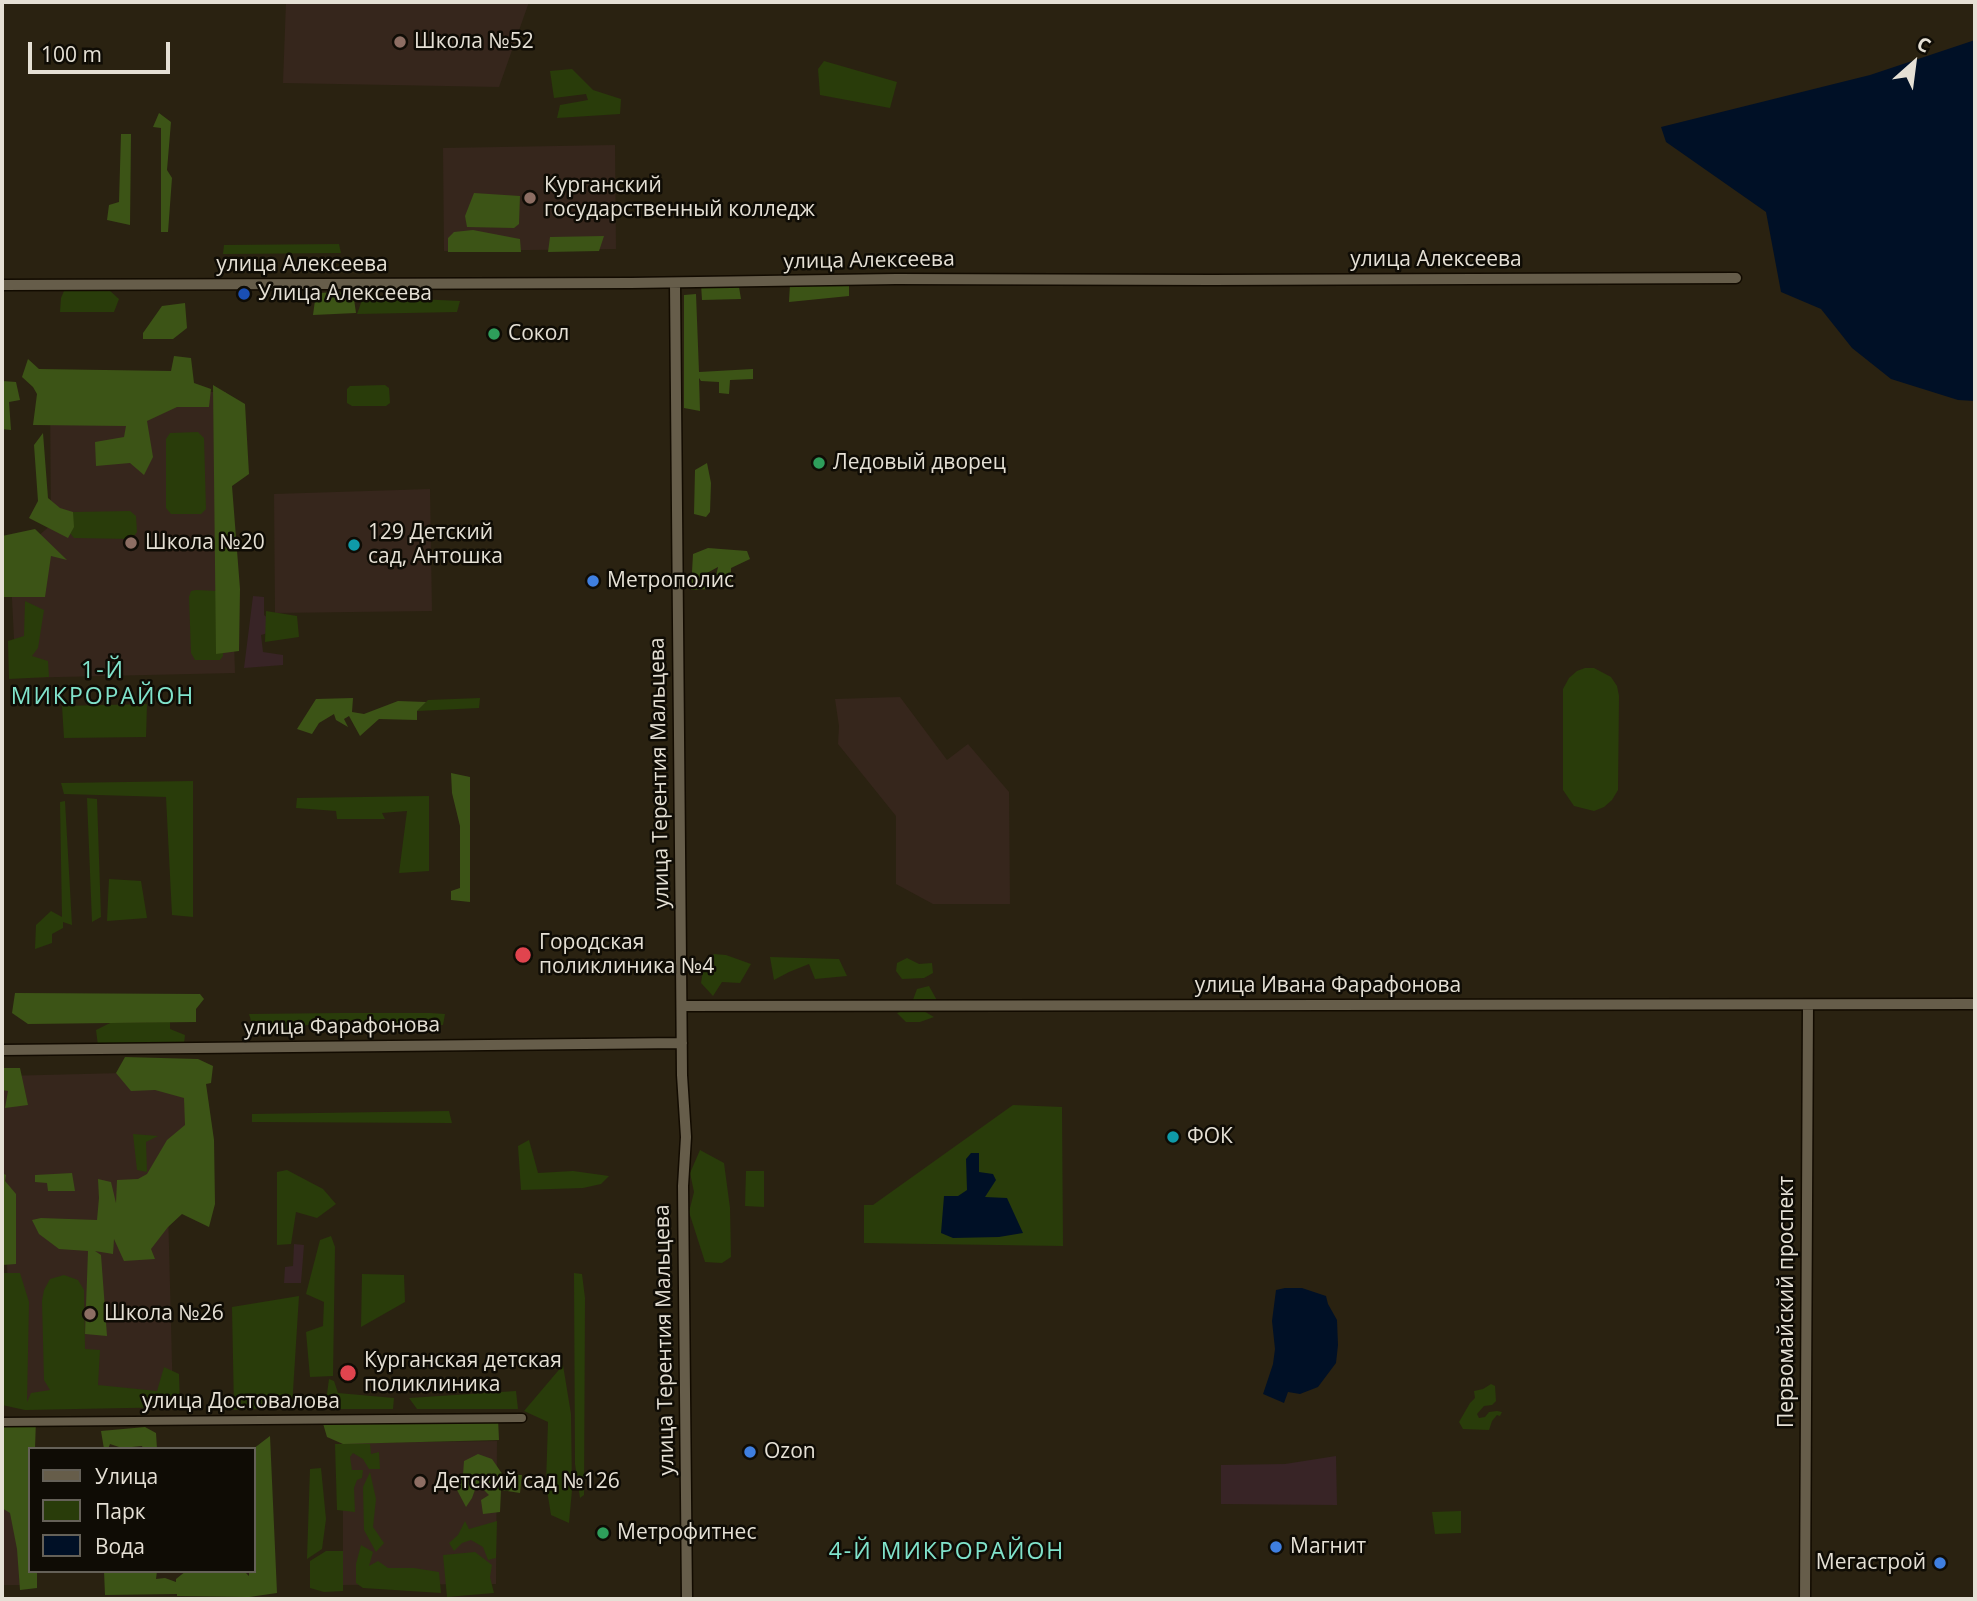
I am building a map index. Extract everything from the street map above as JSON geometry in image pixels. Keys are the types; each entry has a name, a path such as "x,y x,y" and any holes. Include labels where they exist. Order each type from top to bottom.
{"street":[{"name":"улица Алексеева","path":"2,285 675,283 896,279 1736,278"},
{"name":"улица Терентия Мальцева","path":"675,283 682,1043 686,1137 683,1197 687,1599"},
{"name":"улица Ивана Фарафонова","path":"682,1006 1975,1004"},
{"name":"Первомайский проспект","path":"1805,1599 1808,1005"},
{"name":"улица Фарафонова","path":"2,1049 682,1043"},
{"name":"улица Достовалова","path":"2,1422 522,1418"}],"shaded area":[{"name":"Школа №52","path":"286,2 529,2 499,87 283,83"},
{"name":"Курганский государственный колледж","path":"615,145 616,249 444,251 443,148"},
{"name":"Школа №20","path":"50,391 226,392 235,673 16,678 10,560 51,525"},
{"path":"430,489 432,611 275,613 274,494"},
{"path":"253,596 264,597 264,615 270,620 268,633 261,635 263,652 283,655 283,665 244,668"},
{"path":"900,697 947,760 968,744 1009,792 1010,904 933,904 896,884 896,816 838,744 839,726 835,699"},
{"name":"Школа №26","path":"205,1071 209,1205 168,1207 173,1402 11,1406 5,1191 2,1191 2,1076"},
{"path":"294,1244 304,1245 301,1283 284,1283 285,1267 293,1266"},
{"path":"2,1440 29,1585 2,1585"},
{"name":"Детский сад №126","path":"497,1441 496,1584 343,1585 343,1443"},
{"path":"1336,1456 1337,1505 1221,1504 1221,1465 1285,1464"}],"green space":[{"path":"824,61 897,82 890,108 820,95 818,69"},
{"path":"572,69 593,90 621,99 620,114 557,118 560,105 588,100 586,94 554,98 550,71"},
{"path":"159,113 171,122 167,170 172,178 168,232 161,232 161,128 153,127"},
{"path":"121,134 131,134 130,225 107,220 109,205 119,202"},
{"path":"474,193 520,196 519,224 514,228 467,227 465,216"},
{"path":"473,230 520,239 521,252 448,252 448,238 454,232"},
{"path":"604,236 599,251 548,252 550,237"},
{"path":"339,244 341,253 223,254 224,245"},
{"path":"701,284 739,287 741,299 702,300"},
{"path":"790,284 849,286 849,296 789,302"},
{"path":"66,286 109,290 119,299 114,312 60,312 61,298"},
{"path":"340,292 354,299 356,313 313,315 316,293"},
{"path":"696,294 699,372 753,369 753,379 730,380 729,394 719,393 719,382 701,381 699,378 700,411 684,408 684,295"},
{"path":"398,298 460,301 457,312 357,314 362,300"},
{"path":"185,303 187,328 173,339 143,339 143,333 162,306"},
{"path":"174,356 191,358 194,383 211,389 209,407 177,407 147,421 153,457 144,475 130,463 96,466 95,442 124,437 126,426 33,425 37,394 22,377 28,359 39,369 171,371"},
{"path":"2,381 16,382 20,400 9,402 11,430 2,429"},
{"path":"213,385 245,404 249,474 232,486 240,589 239,651 216,654"},
{"path":"385,385 389,388 390,403 386,406 352,406 347,403 347,389 350,386"},
{"path":"198,432 204,438 206,509 201,514 171,514 166,508 166,439 170,433"},
{"path":"43,433 48,498 60,508 73,512 74,527 68,538 29,518 38,501 34,445"},
{"path":"707,463 711,483 710,512 706,517 694,514 695,470"},
{"path":"130,511 136,516 137,532 132,539 74,538 69,532 69,519 73,512"},
{"path":"35,529 67,560 51,556 45,597 3,597 2,536"},
{"path":"708,548 747,551 750,559 731,568 731,581 714,586 718,567 707,573 707,589 691,590 693,554"},
{"path":"191,591 219,591 223,618 223,656 220,660 195,660 191,653 189,597"},
{"path":"25,601 44,610 38,648 32,656 48,661 49,677 9,679 8,641 24,636"},
{"path":"266,611 297,616 299,637 265,642"},
{"path":"1585,668 1594,668 1611,677 1619,696 1618,790 1604,807 1594,811 1574,806 1563,790 1563,689 1569,678"},
{"path":"353,698 352,712 364,714 398,701 426,702 417,711 417,720 379,719 360,736 349,716 344,719 348,727 336,720 334,714 319,723 312,734 297,729 316,699"},
{"path":"480,698 479,708 417,711 428,700"},
{"path":"147,704 146,737 64,738 62,706"},
{"path":"451,773 470,777 470,902 451,900 451,891 460,888 460,826 452,793"},
{"path":"193,781 193,917 172,915 166,797 64,794 61,783"},
{"path":"429,796 429,871 399,873 407,811 382,813 385,819 337,819 336,811 296,808 297,798"},
{"path":"87,798 97,799 101,917 92,922"},
{"path":"65,801 72,925 63,922 63,928 52,934 52,943 35,949 36,925 51,911 62,917 60,802"},
{"path":"109,879 141,881 147,918 107,921"},
{"path":"714,954 726,955 751,964 740,983 722,982 713,996 701,983 704,964"},
{"path":"770,957 839,959 847,976 815,979 809,964 774,980"},
{"path":"907,958 919,964 932,963 933,973 924,978 902,979 896,971 897,963"},
{"path":"929,986 939,1004 922,1010 934,1017 920,1022 906,1022 897,1013 910,1008 917,989"},
{"path":"15,993 200,994 204,999 196,1009 196,1022 28,1024 12,1013"},
{"path":"249,1014 445,1014 443,1025 306,1025 302,1034 255,1034"},
{"path":"170,1022 170,1029 185,1035 184,1044 98,1046 96,1030 110,1023"},
{"path":"125,1057 198,1059 213,1066 211,1083 206,1084 214,1140 215,1204 209,1227 182,1214 151,1249 155,1259 124,1261 114,1239 113,1254 95,1251 101,1255 107,1336 85,1334 88,1251 59,1249 39,1234 32,1220 97,1220 98,1179 111,1182 116,1203 117,1180 138,1179 147,1174 167,1140 185,1125 184,1098 155,1090 131,1091 116,1073"},
{"path":"2,1068 20,1068 28,1105 5,1108 8,1091 2,1090"},
{"path":"1013,1105 1062,1107 1063,1246 864,1243 864,1205 873,1205"},
{"path":"449,1111 452,1123 252,1122 252,1114"},
{"path":"133,1134 158,1136 146,1142 147,1172 137,1170"},
{"path":"529,1140 538,1173 573,1171 609,1176 601,1184 583,1188 521,1190 518,1146"},
{"path":"700,1150 724,1163 730,1208 731,1257 722,1263 705,1262 689,1212 694,1192 690,1173"},
{"path":"287,1170 323,1189 336,1204 317,1218 296,1212 291,1244 277,1245 277,1172"},
{"path":"746,1171 764,1171 764,1207 745,1206"},
{"path":"2,1173 6,1175 5,1181 16,1194 16,1264 2,1265"},
{"path":"72,1173 75,1191 48,1191 47,1183 35,1182 35,1175"},
{"path":"331,1236 335,1247 333,1376 310,1377 306,1332 323,1326 324,1302 306,1294 320,1240"},
{"path":"2,1273 20,1273 29,1302 27,1402 31,1393 50,1390 44,1380 42,1301 50,1279 64,1275 78,1280 84,1290 85,1349 100,1350 98,1385 157,1391 164,1367 179,1374 180,1407 25,1410 2,1405"},
{"path":"574,1273 582,1274 585,1298 584,1495 580,1498 575,1464"},
{"path":"362,1274 404,1275 405,1302 361,1327"},
{"path":"299,1296 292,1407 234,1410 232,1307"},
{"path":"563,1365 571,1414 572,1490 569,1523 551,1515 546,1484 548,1422 524,1411"},
{"path":"329,1379 334,1381 338,1393 394,1398 393,1409 335,1409 326,1401"},
{"path":"1491,1384 1495,1386 1496,1401 1492,1405 1484,1406 1477,1414 1479,1418 1497,1411 1502,1412 1500,1416 1497,1415 1492,1421 1489,1430 1463,1429 1459,1422 1475,1398 1474,1391"},
{"path":"516,1391 518,1409 417,1409 409,1398"},
{"path":"498,1418 499,1440 343,1444 327,1437 322,1420"},
{"path":"36,1419 35,1447 28,1447 28,1573 37,1573 37,1588 20,1590 17,1549 10,1513 2,1508 2,1422"},
{"path":"145,1427 156,1433 157,1447 119,1447 110,1444 109,1447 104,1447 101,1431"},
{"path":"270,1436 277,1593 249,1597 105,1595 104,1573 157,1573 156,1579 165,1578 176,1582 184,1573 246,1573 249,1576 249,1573 256,1573 256,1447"},
{"path":"335,1444 370,1444 371,1454 379,1452 380,1469 369,1469 363,1459 353,1453 350,1457 352,1470 363,1470 362,1478 357,1480 354,1488 355,1512 337,1510"},
{"path":"478,1454 492,1459 503,1475 522,1475 520,1493 501,1490 500,1512 483,1514 481,1500 489,1495 480,1486 476,1487 466,1507 457,1490 463,1475 464,1461"},
{"path":"321,1468 326,1519 322,1549 307,1559 310,1469"},
{"path":"370,1472 376,1499 373,1527 384,1543 376,1552 364,1530 363,1487"},
{"path":"1461,1511 1461,1533 1435,1534 1432,1512"},
{"path":"465,1521 469,1529 497,1521 496,1558 488,1560 483,1547 471,1540 462,1543 454,1551 449,1543 458,1535"},
{"path":"361,1545 373,1552 369,1566 378,1561 388,1568 439,1572 441,1593 363,1588 356,1583 356,1564"},
{"path":"326,1551 343,1551 343,1591 324,1592 310,1588 310,1561"},
{"path":"475,1552 492,1565 490,1577 494,1593 447,1597 443,1555"}],"water":[{"path":"1975,40 1975,401 1958,400 1891,379 1852,348 1821,309 1781,292 1766,212 1666,142 1661,127 1870,75"},
{"path":"971,1153 979,1153 979,1172 993,1174 996,1180 985,1197 1007,1198 1023,1233 999,1237 953,1238 941,1233 944,1196 958,1196 967,1190 966,1159"},
{"path":"1302,1288 1326,1296 1337,1320 1338,1345 1336,1363 1318,1387 1300,1394 1288,1392 1284,1403 1263,1394 1275,1349 1272,1321 1276,1290"}],"place":[{"name":"Школа №52","path":"400,42"},
{"name":"Курганский государственный колледж","path":"530,198"},
{"name":"Улица Алексеева","path":"244,294"},
{"name":"Сокол","path":"494,334"},
{"name":"Ледовый дворец","path":"819,463"},
{"name":"Школа №20","path":"131,543"},
{"name":"129 Детский сад, Антошка","path":"354,545"},
{"name":"Метрополис","path":"593,581"},
{"name":"Городская поликлиника №4","path":"523,955"},
{"name":"ФОК","path":"1173,1137"},
{"name":"Школа №26","path":"90,1314"},
{"name":"Курганская детская поликлиника","path":"348,1373"},
{"name":"Ozon","path":"750,1452"},
{"name":"Детский сад №126","path":"420,1482"},
{"name":"Метрофитнес","path":"603,1533"},
{"name":"Магнит","path":"1276,1547"},
{"name":"Мегастрой","path":"1940,1563"}],"district":[{"name":"1-Й МИКРОРАЙОН","path":"103,684"},
{"name":"4-Й МИКРОРАЙОН","path":"947,1552"}]}
